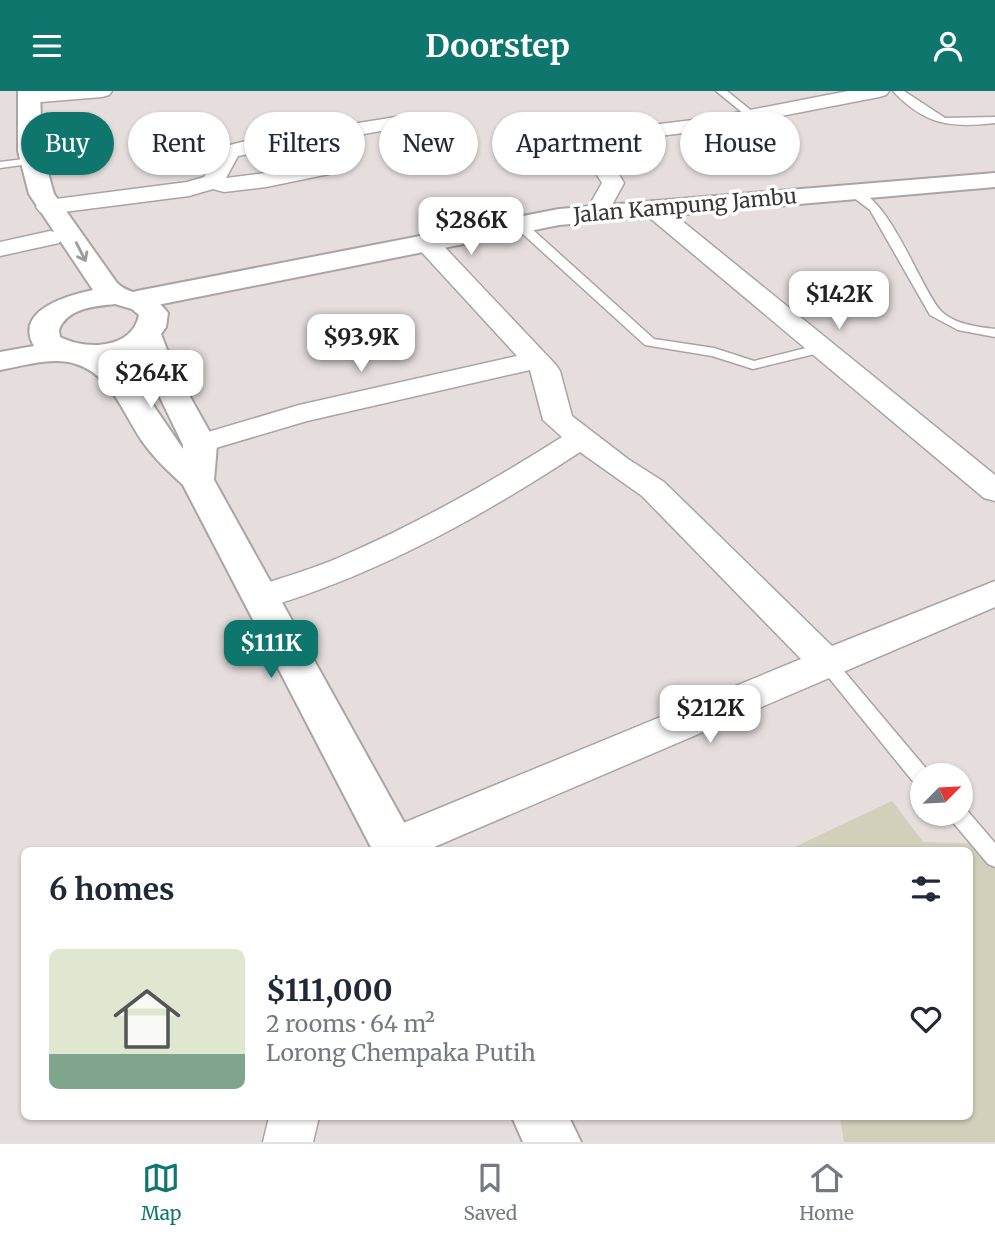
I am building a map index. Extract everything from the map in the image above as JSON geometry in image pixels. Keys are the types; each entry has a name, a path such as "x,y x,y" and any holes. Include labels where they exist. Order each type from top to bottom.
{"main road":[{"path":"29,94 29,112"},
{"path":"37,175 48,207 56,283 43,333 46,342 102,363 119,377 166,449 198,462"},
{"name":"Jalan Kampung Jambu","path":"139,312 186,305 337,262 518,223 598,211 995,180"},
{"path":"48,207 71,234 98,281 139,312 198,462 261,597 393,847"},
{"path":"56,283 139,312"},
{"path":"0,342 56,283"},
{"path":"0,361 34,355 112,352 126,348 139,312"},
{"path":"541,1120 553,1142"}],"street":[{"path":"29,94 102,91"},
{"path":"769,112 879,91"},
{"path":"213,182 230,152 379,126"},
{"path":"598,211 613,183 589,139 599,135 680,127"},
{"path":"48,207 188,188 213,182 224,185 286,175"},
{"path":"652,208 995,491"},
{"path":"426,242 546,371 558,420 653,489 827,663"},
{"path":"0,249 56,283"},
{"path":"198,462 299,414 537,360"},
{"path":"261,597 350,566 415,535 514,481 581,438"},
{"path":"399,847 995,593"},
{"path":"288,1142 293,1120"}],"lane":[{"path":"721,91 749,112"},
{"path":"898,91 926,115 938,121 962,124 995,120"},
{"path":"0,165 21,162"},
{"path":"853,192 875,208 935,312 947,322 964,328 995,333"},
{"path":"518,223 650,342 714,352 753,365 822,348"},
{"path":"827,663 910,763"},
{"path":"968,826 990,851"}],"shaded area":[{"path":"892,801 923,842 995,844 995,1142 844,1142 840,1120 973,1120 973,847 794,847"}]}
